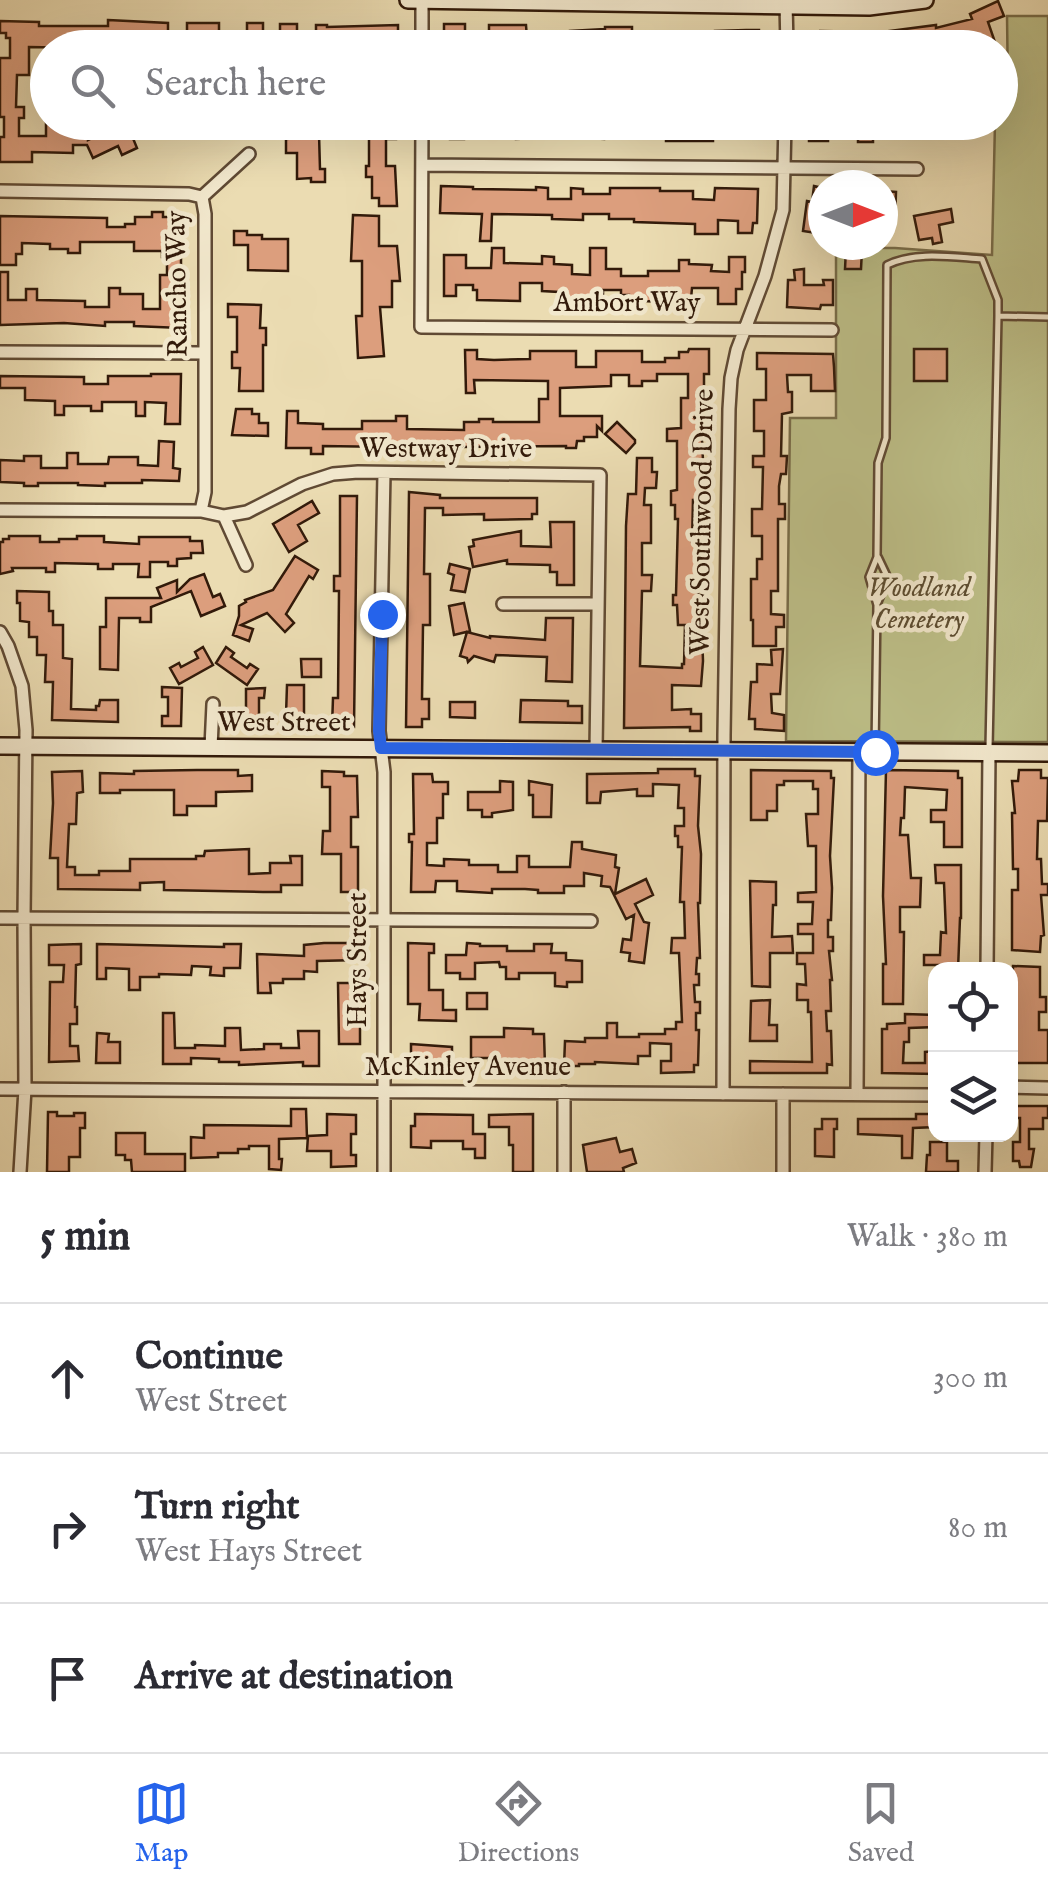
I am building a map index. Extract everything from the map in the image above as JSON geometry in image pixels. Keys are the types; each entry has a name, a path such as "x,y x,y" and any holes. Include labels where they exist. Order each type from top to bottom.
{"main road":[{"path":"408,0 869,7 924,0"},
{"name":"West Street","path":"0,746 1048,753"}],"street":[{"path":"422,0 422,30"},
{"path":"786,3 787,30"},
{"path":"422,140 422,165 917,168"},
{"name":"West Southwood Drive","path":"723,1094 731,378 737,350 777,238 783,210 785,140"},
{"path":"202,197 248,154"},
{"name":"Ambort Way","path":"422,165 421,327 832,330"},
{"name":"Rancho Way","path":"0,191 202,197 205,492 201,511"},
{"path":"0,352 205,353"},
{"name":"Hays Street","path":"384,473 379,731 384,772 384,1172"},
{"name":"Westway Drive","path":"224,516 247,512 302,484 333,474 600,475 598,604"},
{"path":"0,510 201,511 224,516 246,565"},
{"path":"503,604 598,604 596,750"},
{"path":"0,632 22,686 26,746 25,1089 20,1172"},
{"path":"211,747 213,704"},
{"path":"856,1094 867,752"},
{"path":"987,962 989,753"},
{"path":"0,918 591,921"},
{"path":"1018,1087 1048,1088"},
{"name":"McKinley Avenue","path":"0,1089 928,1095"},
{"path":"564,1092 564,1172"},
{"path":"782,1172 783,1094"},
{"path":"985,1172 986,1142"}],"lane":[{"path":"867,752 877,605 868,577 878,557 878,463 886,438 887,266 902,258 941,256 982,259 998,300 989,753"},
{"path":"998,316 1048,317"},
{"path":"877,605 892,578 878,557"}],"green space":[{"name":"Woodland Cemetery","path":"1007,16 1048,16 1048,742 786,741 790,418 836,418 836,260 898,260 898,248 992,255 995,140 1018,140 1018,30 1007,30"}],"building":[{"path":"998,1 1004,16 988,22 991,30 897,30 936,28 972,19 970,14"},
{"path":"108,20 168,23 168,30 30,30 29,75 17,75 16,107 24,107 24,118 19,118 19,136 30,136 30,140 134,140 137,148 122,155 118,146 93,158 87,145 73,145 73,153 32,152 32,162 0,162 4,117 0,117 0,58 10,58 10,38 0,33 0,21 39,22 39,26 108,26"},
{"path":"187,23 219,23 219,30 187,30"},
{"path":"247,23 263,23 263,30 247,30"},
{"path":"280,24 297,24 297,30 280,30"},
{"path":"444,24 465,24 465,30 444,30"},
{"path":"316,25 398,25 398,30 316,30"},
{"path":"489,25 526,25 526,30 489,30"},
{"path":"605,27 632,30 588,30"},
{"path":"286,140 319,140 320,169 325,169 325,182 297,179 297,153 286,153"},
{"path":"369,140 386,140 386,166 395,166 397,206 379,206 379,198 372,198 372,177 366,177"},
{"path":"441,186 548,188 548,199 571,199 571,188 583,189 583,194 610,194 610,188 660,188 693,191 693,199 714,200 715,188 758,189 757,223 753,223 752,233 738,233 738,221 718,220 718,234 695,234 695,224 634,222 609,219 609,214 583,214 583,220 492,214 491,241 480,241 482,214 440,213"},
{"path":"808,201 808,232 803,231"},
{"path":"951,209 953,222 939,225 942,242 933,244 932,238 919,240 914,216"},
{"path":"152,212 163,212 163,217 181,217 181,328 134,326 134,322 105,322 105,326 0,325 0,272 8,272 8,300 26,300 26,289 37,289 37,300 85,301 85,307 109,307 109,288 120,288 120,294 143,294 143,309 160,309 160,275 167,275 167,257 162,257 162,251 134,251 134,242 80,242 80,253 50,249 50,244 22,243 16,265 0,265 0,216 107,218 107,227 125,227 135,224 135,217 152,217"},
{"path":"353,215 379,216 379,246 397,246 400,281 392,281 392,307 380,307 384,356 358,358 356,316 362,316 362,261 351,261"},
{"path":"234,231 262,235 262,239 288,239 288,271 248,270 248,245 234,245"},
{"path":"492,248 504,248 504,263 542,264 542,256 554,257 554,264 572,265 572,274 590,275 590,248 606,248 606,269 621,269 621,276 679,271 679,260 712,265 711,271 729,272 729,257 745,257 745,272 742,289 736,289 736,304 718,304 718,288 692,288 691,299 678,299 678,292 659,292 659,302 629,300 629,295 621,295 621,290 603,290 603,297 590,296 590,301 558,301 559,292 542,291 542,283 520,283 520,301 477,300 473,285 456,285 456,296 444,296 444,255 466,255 466,268 491,268"},
{"path":"845,260 861,260 861,269 845,269"},
{"path":"804,269 804,285 824,285 823,280 833,280 833,305 821,305 820,309 787,307 788,280 795,280 794,270"},
{"path":"228,304 261,305 260,328 266,328 263,391 239,391 240,368 232,368 232,352 237,352 237,317 228,317"},
{"path":"709,349 709,374 704,374 704,400 708,400 706,432 702,441 705,499 693,500 692,542 704,542 703,570 698,570 698,595 703,595 703,607 698,607 698,631 702,631 703,661 701,686 672,685 672,710 691,709 691,714 701,714 701,731 690,731 690,727 624,728 626,526 628,494 636,494 637,458 652,458 652,472 657,472 656,488 645,488 644,505 651,505 651,543 642,543 642,575 652,575 651,591 642,591 640,666 682,668 684,664 685,625 678,625 677,605 673,605 678,519 675,505 671,505 671,491 677,490 677,441 667,441 667,429 681,428 681,398 688,398 688,374 657,374 657,381 642,381 642,386 629,386 629,375 611,375 611,386 560,388 560,416 602,416 602,431 597,426 597,437 584,437 584,441 577,441 576,448 323,446 323,454 311,454 311,448 286,448 287,411 298,411 298,423 323,424 323,429 362,429 362,421 396,421 396,416 407,416 407,429 464,430 464,422 479,419 539,422 539,399 548,399 548,381 474,380 475,393 466,393 465,350 477,350 477,359 494,360 530,359 530,351 576,351 576,367 596,367 596,351 642,351 642,362 665,362 665,358 679,358 679,352"},
{"path":"914,349 947,349 947,381 914,381"},
{"path":"757,353 833,354 834,367 835,391 811,391 811,375 787,375 792,412 782,414 781,456 787,456 786,474 781,474 779,486 779,504 785,504 785,519 778,519 778,591 771,591 771,614 784,615 784,627 776,627 776,646 753,646 751,620 751,579 757,579 757,559 762,559 762,536 752,536 752,509 762,509 763,467 753,467 753,456 764,456 764,431 754,431 754,400 766,400 766,369 757,369"},
{"path":"181,374 180,424 165,424 166,403 145,402 145,416 136,416 136,402 102,402 102,411 91,411 91,406 64,406 64,415 55,415 55,401 25,400 25,388 0,388 0,376 84,377 84,384 108,384 108,376"},
{"path":"236,409 252,409 252,414 259,414 259,423 268,423 268,436 232,435"},
{"path":"617,422 635,440 626,453 605,434"},
{"path":"159,441 174,442 173,468 180,469 179,481 142,480 105,486 24,486 0,482 0,460 24,461 24,456 41,456 41,468 67,468 67,453 78,453 78,464 108,464 109,457 138,457 138,465 158,466"},
{"path":"409,492 440,498 537,498 537,514 532,514 532,519 484,520 484,514 443,515 443,508 425,508 424,574 430,574 430,625 423,625 422,699 429,699 429,719 422,719 422,727 406,727"},
{"path":"340,496 357,496 354,727 332,727 333,698 338,698 339,591 334,591 334,576 340,576"},
{"path":"312,501 319,513 298,525 307,541 289,552 273,524"},
{"path":"550,522 574,522 574,585 557,585 557,572 550,572 550,565 507,564 507,560 473,567 469,547 474,546 473,540 521,531 521,546 551,547"},
{"path":"9,536 40,536 40,542 59,542 77,536 104,536 104,542 139,544 139,537 190,537 190,541 202,541 203,553 177,559 177,566 150,562 150,577 138,577 139,564 113,564 113,569 98,569 98,564 55,563 55,572 46,572 46,568 12,568 13,571 0,574 0,542"},
{"path":"295,556 318,570 313,579 309,576 286,614 294,623 285,632 267,613 241,625 253,629 249,641 233,635 239,606 273,590"},
{"path":"450,564 470,569 465,592 451,590 454,575 448,573"},
{"path":"204,574 213,597 220,594 225,606 201,616 191,591 151,607 151,622 119,618 118,670 100,669 100,627 106,627 106,598 161,598 157,588 177,580 177,592 190,579"},
{"path":"17,591 49,592 53,625 63,625 63,658 72,659 71,709 96,710 100,700 118,700 118,722 52,720 53,682 45,682 46,655 37,655 37,637 29,637 29,622 20,621"},
{"path":"464,603 470,631 454,635 449,606"},
{"path":"546,618 573,618 572,682 546,681 547,657 496,655 494,662 474,656 468,662 460,656 467,632 490,638 545,640"},
{"path":"203,647 213,665 179,684 170,668 198,658 195,652"},
{"path":"226,647 234,653 231,657 247,668 250,664 258,669 247,685 216,663"},
{"path":"783,649 780,694 771,694 772,713 784,715 784,731 755,729 755,719 749,719 751,682 757,682 757,664 772,665 771,650"},
{"path":"301,659 321,659 321,677 302,677"},
{"path":"287,685 304,685 304,715 286,715"},
{"path":"162,687 182,688 181,726 162,726 162,716 168,716 168,697 162,697"},
{"path":"265,688 264,698 259,698 259,717 264,717 264,726 246,726 246,689"},
{"path":"521,700 568,701 568,706 582,706 582,723 520,722"},
{"path":"450,702 475,702 475,718 450,717"},
{"path":"658,769 695,769 695,776 700,776 700,958 696,974 699,985 694,985 695,1002 700,1002 700,1013 696,1013 698,1065 694,1065 694,1072 661,1073 661,1061 671,1061 671,1044 650,1043 650,1056 638,1056 638,1064 595,1062 564,1066 565,1041 607,1038 607,1023 617,1023 617,1037 639,1037 665,1034 665,1029 676,1029 676,1022 682,1022 679,953 671,953 672,938 685,938 684,902 680,902 682,847 678,847 675,836 675,826 684,826 684,808 678,808 679,785 653,784 653,796 637,796 637,789 601,792 600,803 587,803 587,774 658,773"},
{"path":"238,770 238,776 252,775 252,791 216,792 216,806 187,806 187,815 174,815 174,790 100,793 100,773"},
{"path":"751,770 831,771 834,778 828,920 828,937 833,937 833,951 829,951 831,1011 826,1011 832,1065 827,1064 827,1073 750,1073 750,1061 812,1062 811,1012 808,1000 797,1000 797,984 806,985 805,964 797,964 797,953 813,953 813,934 798,934 798,924 812,924 813,902 798,902 798,893 816,892 816,846 808,846 806,814 818,814 818,789 813,789 813,781 784,781 784,785 777,785 777,811 767,811 767,820 751,820"},
{"path":"886,770 958,771 958,778 962,778 962,847 944,847 944,822 931,822 931,810 946,810 947,790 905,787 900,835 908,835 911,878 921,878 920,907 900,907 900,932 904,932 903,1004 883,1004"},
{"path":"1019,770 1041,770 1041,778 1048,778 1047,821 1038,821 1037,859 1041,859 1042,884 1048,884 1048,895 1041,895 1044,935 1040,952 1012,950 1012,890 1018,890 1018,869 1013,869 1012,781 1018,781"},
{"path":"82,771 83,792 77,793 76,824 69,824 67,867 75,867 75,875 130,871 130,859 196,859 204,856 205,851 249,849 249,874 270,873 270,863 291,863 290,856 302,856 302,885 281,885 281,892 164,890 164,882 140,883 140,890 58,889 58,858 50,858 52,772"},
{"path":"322,771 357,776 358,817 351,817 351,847 358,847 358,892 341,892 341,854 322,854 323,831 330,831 330,787 322,787"},
{"path":"413,774 432,774 433,782 448,782 448,794 443,794 443,818 437,818 437,843 427,843 427,865 444,866 444,859 469,860 469,865 498,865 498,872 517,872 517,856 529,856 529,867 570,867 572,842 582,842 582,849 616,855 615,867 619,868 615,894 646,879 653,895 635,904 644,922 649,923 644,963 629,961 630,953 621,952 623,939 631,940 634,915 626,919 610,887 601,886 602,876 584,873 584,886 564,886 564,893 525,889 492,889 492,893 457,891 457,881 436,881 435,892 411,892"},
{"path":"500,781 513,782 513,810 482,817 482,810 468,810 468,792 500,792"},
{"path":"529,781 552,785 551,817 533,817"},
{"path":"935,865 961,865 958,962 924,965 924,955 940,955 941,932 946,933 944,883 936,883"},
{"path":"750,881 776,882 772,937 792,936 793,953 770,953 770,987 752,986"},
{"path":"359,943 360,960 317,961 317,972 304,971 304,979 270,983 271,993 258,993 257,954 304,956 304,945"},
{"path":"408,943 434,944 434,953 429,953 429,990 443,990 443,1010 456,1010 456,1021 419,1020 420,1004 408,1004"},
{"path":"467,943 507,946 507,951 534,951 534,944 552,944 551,953 566,953 566,960 582,961 582,982 555,986 555,973 519,973 519,979 506,979 506,967 500,967 499,962 475,963 475,979 460,979 460,973 446,973 446,955 466,955"},
{"path":"81,944 81,964 76,965 77,1024 70,1024 70,1046 78,1046 79,1061 49,1062 50,982 63,982 64,965 49,965 49,945"},
{"path":"97,944 241,944 240,968 224,968 224,976 210,975 211,967 192,966 191,975 140,977 140,990 129,990 129,969 106,968 106,979 97,979"},
{"path":"1018,966 1040,967 1040,997 1046,997 1046,1012 1039,1012 1039,1030 1048,1030 1048,1063 1018,1063"},
{"path":"338,983 357,983 356,1025 360,1025 360,1044 339,1044"},
{"path":"467,993 487,993 487,1009 467,1009"},
{"path":"770,1000 769,1025 777,1025 777,1041 750,1041 751,1001"},
{"path":"163,1013 174,1013 175,1048 225,1046 225,1028 240,1028 241,1050 264,1049 264,1044 299,1048 298,1031 319,1031 319,1066 303,1066 303,1062 239,1065 219,1059 191,1058 191,1064 163,1064"},
{"path":"905,1014 928,1015 928,1027 909,1028 903,1063 925,1063 928,1052 928,1074 882,1073 882,1029 887,1029 887,1024 905,1023"},
{"path":"504,1028 533,1029 533,1034 544,1034 545,1066 489,1067 489,1058 471,1058 471,1037 504,1037"},
{"path":"97,1033 109,1034 108,1042 120,1042 120,1063 96,1063"},
{"path":"411,1044 452,1047 452,1061 411,1060"},
{"path":"1018,1106 1048,1106 1043,1129 1029,1129 1029,1149 1034,1149 1031,1167 1020,1167 1019,1161 1013,1161 1013,1142 1020,1142"},
{"path":"291,1109 306,1109 307,1138 279,1139 281,1170 269,1169 269,1146 249,1146 238,1149 238,1153 218,1153 218,1157 191,1158 191,1137 204,1138 204,1125 291,1126"},
{"path":"48,1112 57,1112 57,1116 85,1113 85,1128 80,1128 80,1157 69,1157 69,1172 47,1172"},
{"path":"327,1114 356,1115 351,1155 356,1155 356,1166 331,1167 331,1151 307,1151 308,1136 327,1135"},
{"path":"415,1114 473,1115 473,1134 485,1134 485,1158 475,1158 475,1149 463,1149 463,1141 431,1141 431,1148 411,1147"},
{"path":"533,1114 533,1172 513,1172 509,1127 489,1127 489,1115"},
{"path":"916,1114 928,1114 928,1127 913,1128 912,1158 902,1158 902,1136 858,1134 858,1119 916,1119"},
{"path":"822,1119 837,1119 834,1157 815,1156 815,1129 822,1129"},
{"path":"116,1133 145,1133 145,1154 185,1154 185,1172 132,1172 131,1160 116,1155"},
{"path":"616,1138 620,1152 632,1149 636,1163 623,1168 624,1172 587,1172 583,1145"},
{"path":"930,1142 947,1142 947,1161 958,1161 958,1172 926,1172"}],"route":[{"path":"382,614 381,748 875,752"}]}
